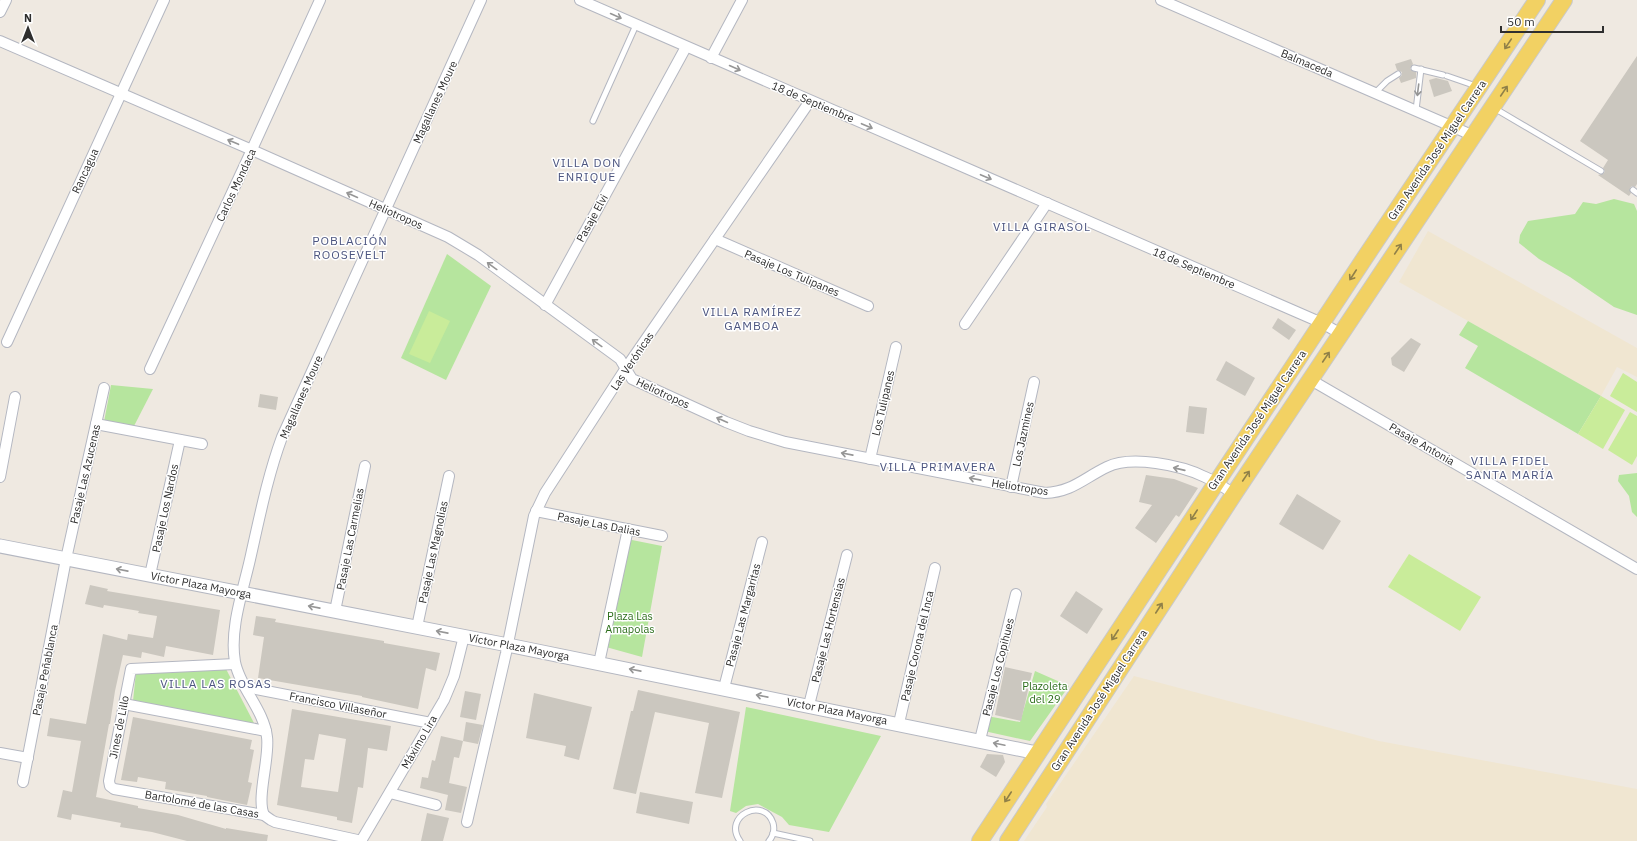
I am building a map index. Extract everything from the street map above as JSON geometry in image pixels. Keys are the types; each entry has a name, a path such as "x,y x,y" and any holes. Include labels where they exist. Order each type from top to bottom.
{"main road":[{"name":"Gran Avenida José Miguel Carrera","path":"980,841 1216,482 1537,0"},
{"name":"Gran Avenida José Miguel Carrera","path":"1008,841 1234,494 1564,0"},
{"path":"1038,753 1045,767 1046,782"}],"street":[{"path":"0,12 6,0"},
{"name":"Rancagua","path":"7,342 164,0"},
{"name":"Carlos Mondaca","path":"150,369 320,0"},
{"name":"Magallanes Moure","path":"264,815 262,804 268,745 266,731 236,664 233,640 242,593 271,470 282,437 481,0"},
{"name":"18 de Septiembre","path":"580,0 1322,323 1341,334"},
{"path":"711,58 742,0"},
{"name":"Balmaceda","path":"1161,0 1474,136"},
{"name":"Heliotropos","path":"0,41 448,237 463,246 620,359 632,379 748,431 785,442 1045,493 1055,492 1076,485 1108,466 1134,460 1182,469 1205,476 1234,494"},
{"name":"Pasaje Elvi","path":"544,305 686,47"},
{"name":"Las Verónicas","path":"467,822 508,645 536,512 544,493 626,368 810,101"},
{"path":"965,324 1047,204"},
{"name":"Pasaje Los Tulipanes","path":"715,239 868,306"},
{"name":"Los Tulipanes","path":"870,459 896,346"},
{"name":"Pasaje Antonia","path":"1310,380 1637,569"},
{"name":"Los Jazmines","path":"1011,487 1034,382"},
{"name":"Pasaje Las Azucenas","path":"66,559 104,388"},
{"path":"0,477 15,397"},
{"path":"96,424 202,444"},
{"name":"Pasaje Los Nardos","path":"150,576 180,440"},
{"name":"Pasaje Las Carmelias","path":"335,611 365,466"},
{"name":"Pasaje Las Magnolias","path":"417,627 449,476"},
{"name":"Pasaje Las Dalias","path":"536,512 662,536"},
{"path":"599,663 628,529"},
{"name":"Pasaje Las Margaritas","path":"724,688 762,542"},
{"name":"Víctor Plaza Mayorga","path":"0,546 464,636 809,705 1038,753"},
{"name":"Pasaje Las Hortensias","path":"809,705 847,555"},
{"name":"Pasaje Peñablanca","path":"23,782 66,559"},
{"name":"Pasaje Corona del Inca","path":"899,724 936,568"},
{"name":"Pasaje Los Copihues","path":"980,740 1016,594"},
{"name":"Máximo Lira","path":"361,841 444,700 454,676 464,636"},
{"name":"Jines de Lillo","path":"110,786 109,781 131,669 236,664"},
{"name":"Francisco Villaseñor","path":"246,687 431,723"},
{"path":"124,704 266,731"},
{"path":"0,753 28,758"},
{"name":"Bartolomé de las Casas","path":"110,786 114,789 264,815 275,822 361,841"},
{"path":"390,793 436,805"}],"lane":[{"path":"593,121 636,25"},
{"path":"1414,68 1479,87"},
{"path":"1416,110 1421,69"},
{"path":"1375,93 1387,81 1398,74"},
{"path":"1493,107 1601,171"},
{"path":"740,841 737,835 737,822 740,817 750,810 763,812 772,821 773,833 769,841"},
{"path":"773,833 810,841"}],"shaded area":[{"path":"1428,231 1637,348 1637,377 1617,367 1601,396 1399,282"},
{"path":"1134,676 1379,741 1637,789 1637,841 1024,841 1047,807 1046,804"}],"green space":[{"path":"1614,199 1634,204 1637,211 1637,315 1614,307 1570,277 1539,259 1519,243 1520,235 1528,221 1575,214 1583,202 1596,204"},
{"path":"447,254 491,286 446,380 401,358"},
{"path":"429,311 450,321 430,363 409,354"},
{"path":"1468,321 1601,396 1578,434 1465,368 1478,346 1459,335"},
{"path":"1623,373 1637,382 1637,412 1610,396"},
{"path":"111,385 153,389 134,426 104,422"},
{"path":"1601,396 1625,410 1603,449 1578,434"},
{"path":"1630,412 1637,416 1637,456 1632,465 1608,450"},
{"path":"1637,473 1637,517 1632,512 1629,496 1618,481 1619,475"},
{"name":"Plaza Las Amapolas","path":"627,539 662,546 642,657 606,647"},
{"path":"1409,554 1481,597 1460,631 1388,587"},
{"path":"226,669 255,725 133,701 136,672"},
{"name":"Plazoleta del 29","path":"1035,671 1069,686 1030,741 984,731 987,716 1020,722"},
{"path":"746,707 881,736 829,832 789,825 782,817 758,804 746,806 736,813 730,811"}],"building":[{"path":"1637,56 1637,184 1635,187 1632,186 1630,188 1631,193 1629,196 1598,175 1604,173 1605,171 1603,168 1608,160 1580,141"},
{"path":"1411,59 1413,64 1410,69 1416,72 1416,78 1401,83 1399,78 1402,75 1402,72 1397,70 1395,64"},
{"path":"1436,78 1448,81 1452,91 1434,97 1429,80"},
{"path":"1278,318 1296,330 1289,340 1272,328"},
{"path":"1411,338 1421,344 1404,372 1392,365 1391,358"},
{"path":"1226,361 1255,378 1245,396 1216,380"},
{"path":"260,394 278,397 276,410 258,407"},
{"path":"1189,406 1207,408 1204,434 1186,432"},
{"path":"1146,475 1174,479 1198,488 1179,517 1176,515 1156,543 1135,528 1152,505 1139,502"},
{"path":"1297,494 1341,521 1323,550 1279,524"},
{"path":"90,585 108,589 107,591 220,610 213,655 166,646 164,657 142,652 141,658 123,655 96,797 138,806 138,808 178,815 226,829 268,835 267,841 187,841 152,832 120,827 121,823 72,814 71,820 57,817 63,790 72,792 81,741 47,736 50,718 86,724 103,634 127,640 128,634 153,638 157,616 138,613 139,611 104,605 103,608 85,604"},
{"path":"1076,591 1103,609 1087,634 1060,616"},
{"path":"256,616 276,619 275,622 384,641 384,643 440,653 436,671 426,668 418,709 362,696 258,678 264,637 253,635"},
{"path":"1005,667 1032,673 1021,721 995,715"},
{"path":"638,690 740,712 722,798 695,793 709,723 655,712 636,794 613,789 631,711 633,711"},
{"path":"465,691 481,694 476,720 460,717"},
{"path":"534,693 592,707 579,760 564,756 566,746 526,738"},
{"path":"292,709 391,726 387,751 368,748 363,788 358,787 352,823 337,820 337,817 277,805","holes":["319,734 346,739 338,792 301,787 305,759 314,760"]},
{"path":"133,717 252,740 250,749 254,750 248,782 252,783 247,805 165,789 166,782 138,777 137,782 121,780"},
{"path":"466,722 483,725 478,744 463,741"},
{"path":"441,736 463,741 459,758 454,757 449,783 467,787 461,813 445,810 448,795 420,788 422,777 428,778 432,760 435,761"},
{"path":"987,754 1003,755 1005,762 996,777 980,767"},
{"path":"640,792 693,802 689,824 636,813"},
{"path":"427,813 449,818 443,841 421,841"}],"district":[{"name":"VILLA DON ENRIQUE","path":"587,169"},
{"name":"VILLA GIRASOL","path":"1042,226"},
{"name":"POBLACIÓN ROOSEVELT","path":"350,247"},
{"name":"VILLA RAMÍREZ GAMBOA","path":"752,318"},
{"name":"VILLA PRIMAVERA","path":"938,466"},
{"name":"VILLA FIDEL SANTA MARÍA","path":"1510,467"},
{"name":"VILLA LAS ROSAS","path":"216,683"}]}
